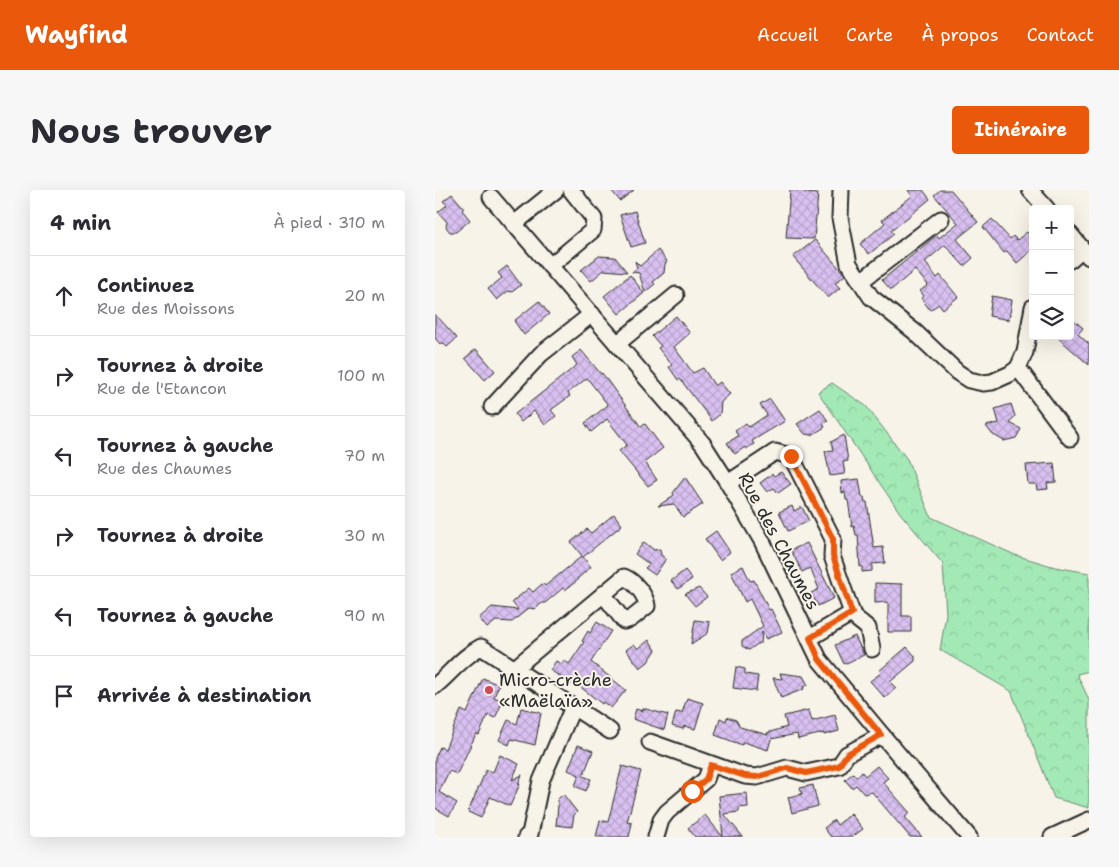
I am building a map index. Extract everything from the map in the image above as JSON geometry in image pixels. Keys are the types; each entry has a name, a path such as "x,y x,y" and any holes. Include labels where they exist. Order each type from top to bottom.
{"street":[{"path":"514,224 556,190"},
{"path":"550,266 593,230 595,219 571,190"},
{"path":"841,190 840,218 849,264 871,297 915,332 957,372 969,380 983,382 992,382 1010,374 1018,368 1025,352 1029,330"},
{"path":"1030,190 1043,205"},
{"name":"Rue des Chaumes","path":"491,197 703,444 728,482 762,541 819,659 881,735 969,837"},
{"path":"861,281 941,219"},
{"path":"1074,239 1086,253 1074,258"},
{"path":"617,344 676,294"},
{"path":"492,407 541,354 592,314"},
{"path":"1018,368 1070,438"},
{"path":"728,482 775,452 791,456 833,539 833,556 853,616 868,628 872,649"},
{"path":"515,668 603,594"},
{"path":"810,638 852,613"},
{"path":"435,686 473,651 481,647 610,731"},
{"path":"526,837 530,834 533,827 541,781 573,707"},
{"path":"650,742 711,765 745,776 757,777 787,768 806,773 839,766 847,754 881,735"},
{"path":"656,837 661,820 667,812 706,779 711,765"},
{"path":"1052,837 1089,820"}],"green space":[{"path":"832,383 866,406 907,459 931,517 1015,555 1055,567 1089,573 1089,671 1077,674 1089,700 1089,808 1054,798 1011,691 940,650 946,614 943,564 900,513 818,392"}],"building":[{"path":"611,190 634,190 620,201"},
{"path":"790,190 805,190 805,193 818,194 814,239 786,238"},
{"path":"908,190 923,190 930,199 891,231 894,234 869,254 860,244 885,223 882,220 912,196"},
{"path":"940,190 951,190 978,222 957,239 973,258 964,266 945,245 925,262 937,278 940,275 958,297 943,309 939,304 930,310 921,298 924,296 920,291 928,285 915,270 891,290 882,280 937,235 939,238 958,223 934,195"},
{"path":"452,194 464,208 462,210 470,220 456,232 450,232 446,227 447,222 438,212 447,205 443,201"},
{"path":"635,211 645,243 631,247 620,215"},
{"path":"992,219 1010,239 1013,236 1017,240 1027,232 1029,234 1029,252 1017,263 1007,251 1004,253 983,227"},
{"path":"815,240 845,275 835,283 840,288 828,298 793,257"},
{"path":"658,250 667,261 664,273 645,292 639,273 632,272 637,268 635,261 640,266"},
{"path":"599,256 615,257 627,272 604,270 591,281 581,270"},
{"path":"507,266 521,285 512,292 508,291 497,300 488,289 502,278 498,273"},
{"path":"630,275 644,293 619,314 604,296"},
{"path":"992,296 1012,300 1009,320 989,316"},
{"path":"539,301 549,314 524,335 514,321"},
{"path":"435,314 457,338 447,347 442,342 440,344 435,338"},
{"path":"676,316 690,333 674,347 693,373 703,368 715,386 720,382 730,394 721,402 720,414 712,421 680,379 678,380 669,367 672,365 658,348 661,346 652,336"},
{"path":"1074,320 1083,328 1078,334 1089,344 1089,365 1061,340 1074,340"},
{"path":"476,349 495,371 485,380 465,358"},
{"path":"581,350 602,373 641,427 645,424 663,448 645,462 657,480 648,486 619,451 627,445 607,419 591,432 585,423 608,405 587,378 568,393 570,396 551,410 556,416 545,425 534,411 521,422 515,414 577,365 572,357"},
{"path":"770,399 785,421 752,441 754,444 746,449 745,447 735,454 727,443 738,436 735,431 746,423 749,427 767,415 760,405"},
{"path":"1011,404 1015,416 1010,423 1021,429 1016,438 1004,441 992,434 986,426 999,423 995,409"},
{"path":"820,409 828,421 823,424 825,427 812,435 805,434 797,424"},
{"path":"844,435 848,461 843,462 845,474 830,476 825,451 833,450 831,442"},
{"path":"1054,463 1056,482 1047,483 1048,489 1037,490 1036,484 1028,484 1026,465"},
{"path":"781,472 791,484 778,493 774,488 767,492 760,483 772,474 774,476"},
{"path":"685,477 703,504 683,517 674,504 658,506 674,495 673,493"},
{"path":"859,479 862,497 867,502 874,548 883,547 885,563 872,564 872,571 862,572 858,535 856,535 854,526 852,527 848,500 846,500 845,492 842,493 841,481"},
{"path":"792,506 794,511 802,507 809,521 788,531 779,512"},
{"path":"614,514 622,525 583,557 591,567 578,580 565,590 563,588 535,609 529,608 512,622 496,621 487,628 479,618 492,607 518,610 512,602 529,588 533,592 543,583 545,586 582,556 571,542 587,529 591,533"},
{"path":"716,531 730,552 720,560 705,539"},
{"path":"644,542 654,550 660,549 661,555 666,559 655,575 645,568 649,564 635,554"},
{"path":"807,543 834,598 818,606 811,593 819,589 810,568 802,572 791,550"},
{"path":"743,566 750,581 754,580 782,632 766,639 762,632 761,643 749,650 742,646 742,641 763,626 750,599 745,602 731,572"},
{"path":"685,570 692,579 678,589 671,581"},
{"path":"875,583 902,584 902,616 911,616 911,632 888,632 888,602 875,603"},
{"path":"699,588 707,597 695,606 685,594"},
{"path":"695,620 710,622 708,633 691,644"},
{"path":"597,622 611,631 591,662 626,690 611,708 603,702 602,704 578,685 576,687 550,670 556,661 562,664 564,660 569,664 584,642 582,641 588,631 590,633"},
{"path":"855,636 864,655 844,664 835,645"},
{"path":"649,640 656,650 648,662 640,668 626,650 634,644 638,649"},
{"path":"907,647 915,656 915,661 890,682 896,688 885,698 870,681 881,673 879,671"},
{"path":"736,667 745,669 745,674 758,676 756,691 733,688"},
{"path":"780,673 803,676 808,685 803,687 804,689 781,698 773,678 782,679"},
{"path":"483,678 499,685 494,697 503,701 495,718 488,715 479,735 476,734 457,774 449,771 439,792 457,803 449,816 435,808 435,758 440,747 445,749 461,710 467,713"},
{"path":"687,698 703,703 695,729 684,726 683,729 672,726 676,712 682,713"},
{"path":"521,708 541,713 535,745 511,739 509,745 499,740 508,720 517,724"},
{"path":"636,709 642,711 646,709 668,715 664,730 633,719"},
{"path":"809,710 812,721 835,715 839,731 798,739 797,734 771,739 768,750 743,742 742,745 715,735 720,718 726,721 727,717 736,720 740,727 768,735 767,733 787,727 784,716"},
{"path":"578,745 593,751 583,776 591,779 586,791 575,786 579,775 568,770"},
{"path":"500,755 519,764 512,780 522,775 518,784 520,784 510,806 490,797 481,818 468,812 486,770 493,772"},
{"path":"622,766 641,771 627,822 632,823 629,837 596,837 600,820 608,822"},
{"path":"877,766 888,778 883,782 910,813 905,817 922,837 910,837 872,792 864,794 856,785 852,788 845,780 853,773 856,777 862,772 865,776"},
{"path":"813,785 818,806 792,813 788,797 802,794 800,788"},
{"path":"747,793 748,807 739,808 739,812 724,814 743,837 723,837 719,796"},
{"path":"563,794 577,812 574,815 572,827 556,825 557,800"},
{"path":"851,814 863,829 852,837 831,837 824,828 834,820 837,825"},
{"path":"705,815 723,837 695,837 688,828"}],"place":[{"name":"Micro-crèche «Maëlaïa»","path":"489,690"}],"route":[{"path":"692,791 706,779 711,765 745,776 757,777 787,768 806,773 839,766 847,754 881,735 819,659 810,638 852,613 833,556 833,539 791,456"}]}
